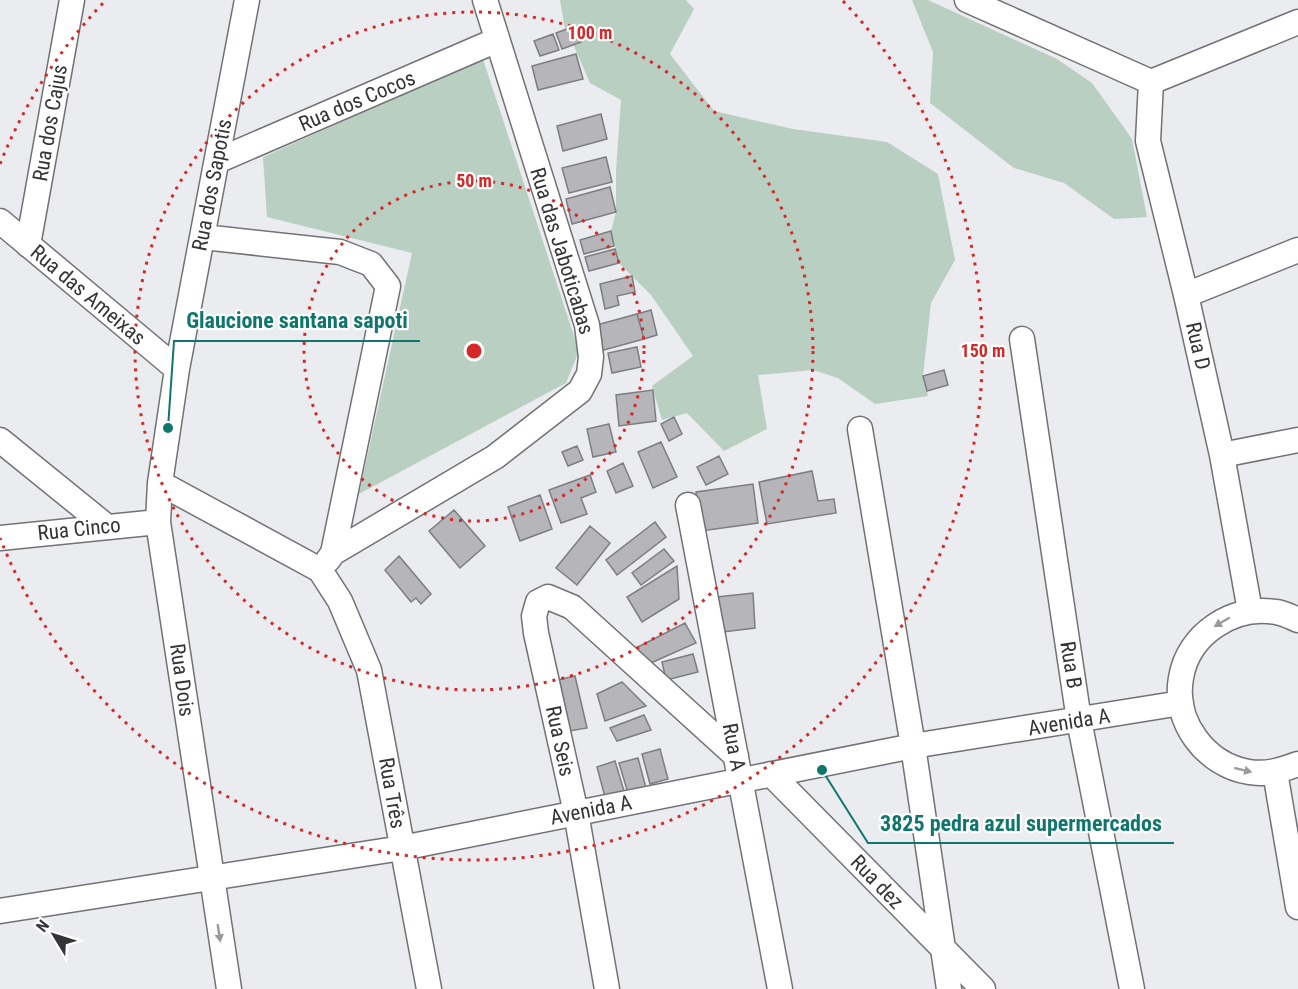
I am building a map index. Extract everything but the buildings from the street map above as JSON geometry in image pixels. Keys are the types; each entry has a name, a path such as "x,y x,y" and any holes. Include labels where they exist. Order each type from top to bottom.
{"street":[{"name":"Rua dos Cajus","path":"28,245 72,0"},
{"name":"Rua dos Sapotis","path":"177,369 247,0"},
{"name":"Rua das Jaboticabas","path":"327,561 495,457 580,391 589,374 591,357 587,325 485,0"},
{"path":"967,0 1151,82 1298,22"},
{"name":"Rua dos Cocos","path":"217,161 497,40"},
{"name":"Rua D","path":"1151,82 1148,141 1222,455 1250,611"},
{"name":"Rua das Ameixas","path":"0,221 177,369"},
{"path":"160,483 327,561 388,286 371,264 340,252 202,237"},
{"path":"1186,295 1298,250"},
{"name":"Rua B","path":"1022,339 1079,720 1131,989"},
{"name":"Rua Dois","path":"177,369 160,483 159,522 210,877 229,989"},
{"path":"860,429 913,746 949,989"},
{"path":"0,440 106,526"},
{"path":"1222,455 1298,440"},
{"name":"Rua A","path":"688,505 780,989"},
{"name":"Rua Cinco","path":"0,538 159,522"},
{"name":"Rua Três","path":"327,561 340,601 369,670 429,989"},
{"name":"Rua Seis","path":"607,989 576,813 536,633 535,608 541,599 548,597 572,607 736,756"},
{"path":"1298,620 1278,612 1250,611 1226,619 1205,633 1189,654 1181,678 1180,704 1188,728 1193,735 1204,750 1224,765 1250,772 1275,772 1298,764"},
{"name":"Avenida A","path":"0,910 402,848 913,746 1180,704"},
{"path":"1275,772 1298,907"},
{"name":"Rua dez","path":"771,774 983,989"}],"green space":[{"path":"560,0 686,0 694,9 670,54 714,111 793,129 887,142 938,174 955,260 931,303 923,376 928,396 875,404 838,378 813,370 758,375 767,429 724,451 687,413 662,420 652,386 693,356 651,295 619,263 611,231 616,212 616,170 621,100 590,83 573,44 581,41 575,26 565,29"},
{"path":"912,0 928,0 1057,59 1092,83 1132,139 1147,217 1114,219 1064,183 1014,168 930,103 933,52"},
{"path":"483,59 579,351 566,383 359,494 412,253 267,217 263,157"}],"place":[{"name":"Glaucione santana sapoti","path":"168,428"},
{"name":"3825 pedra azul supermercados","path":"822,770"}]}
